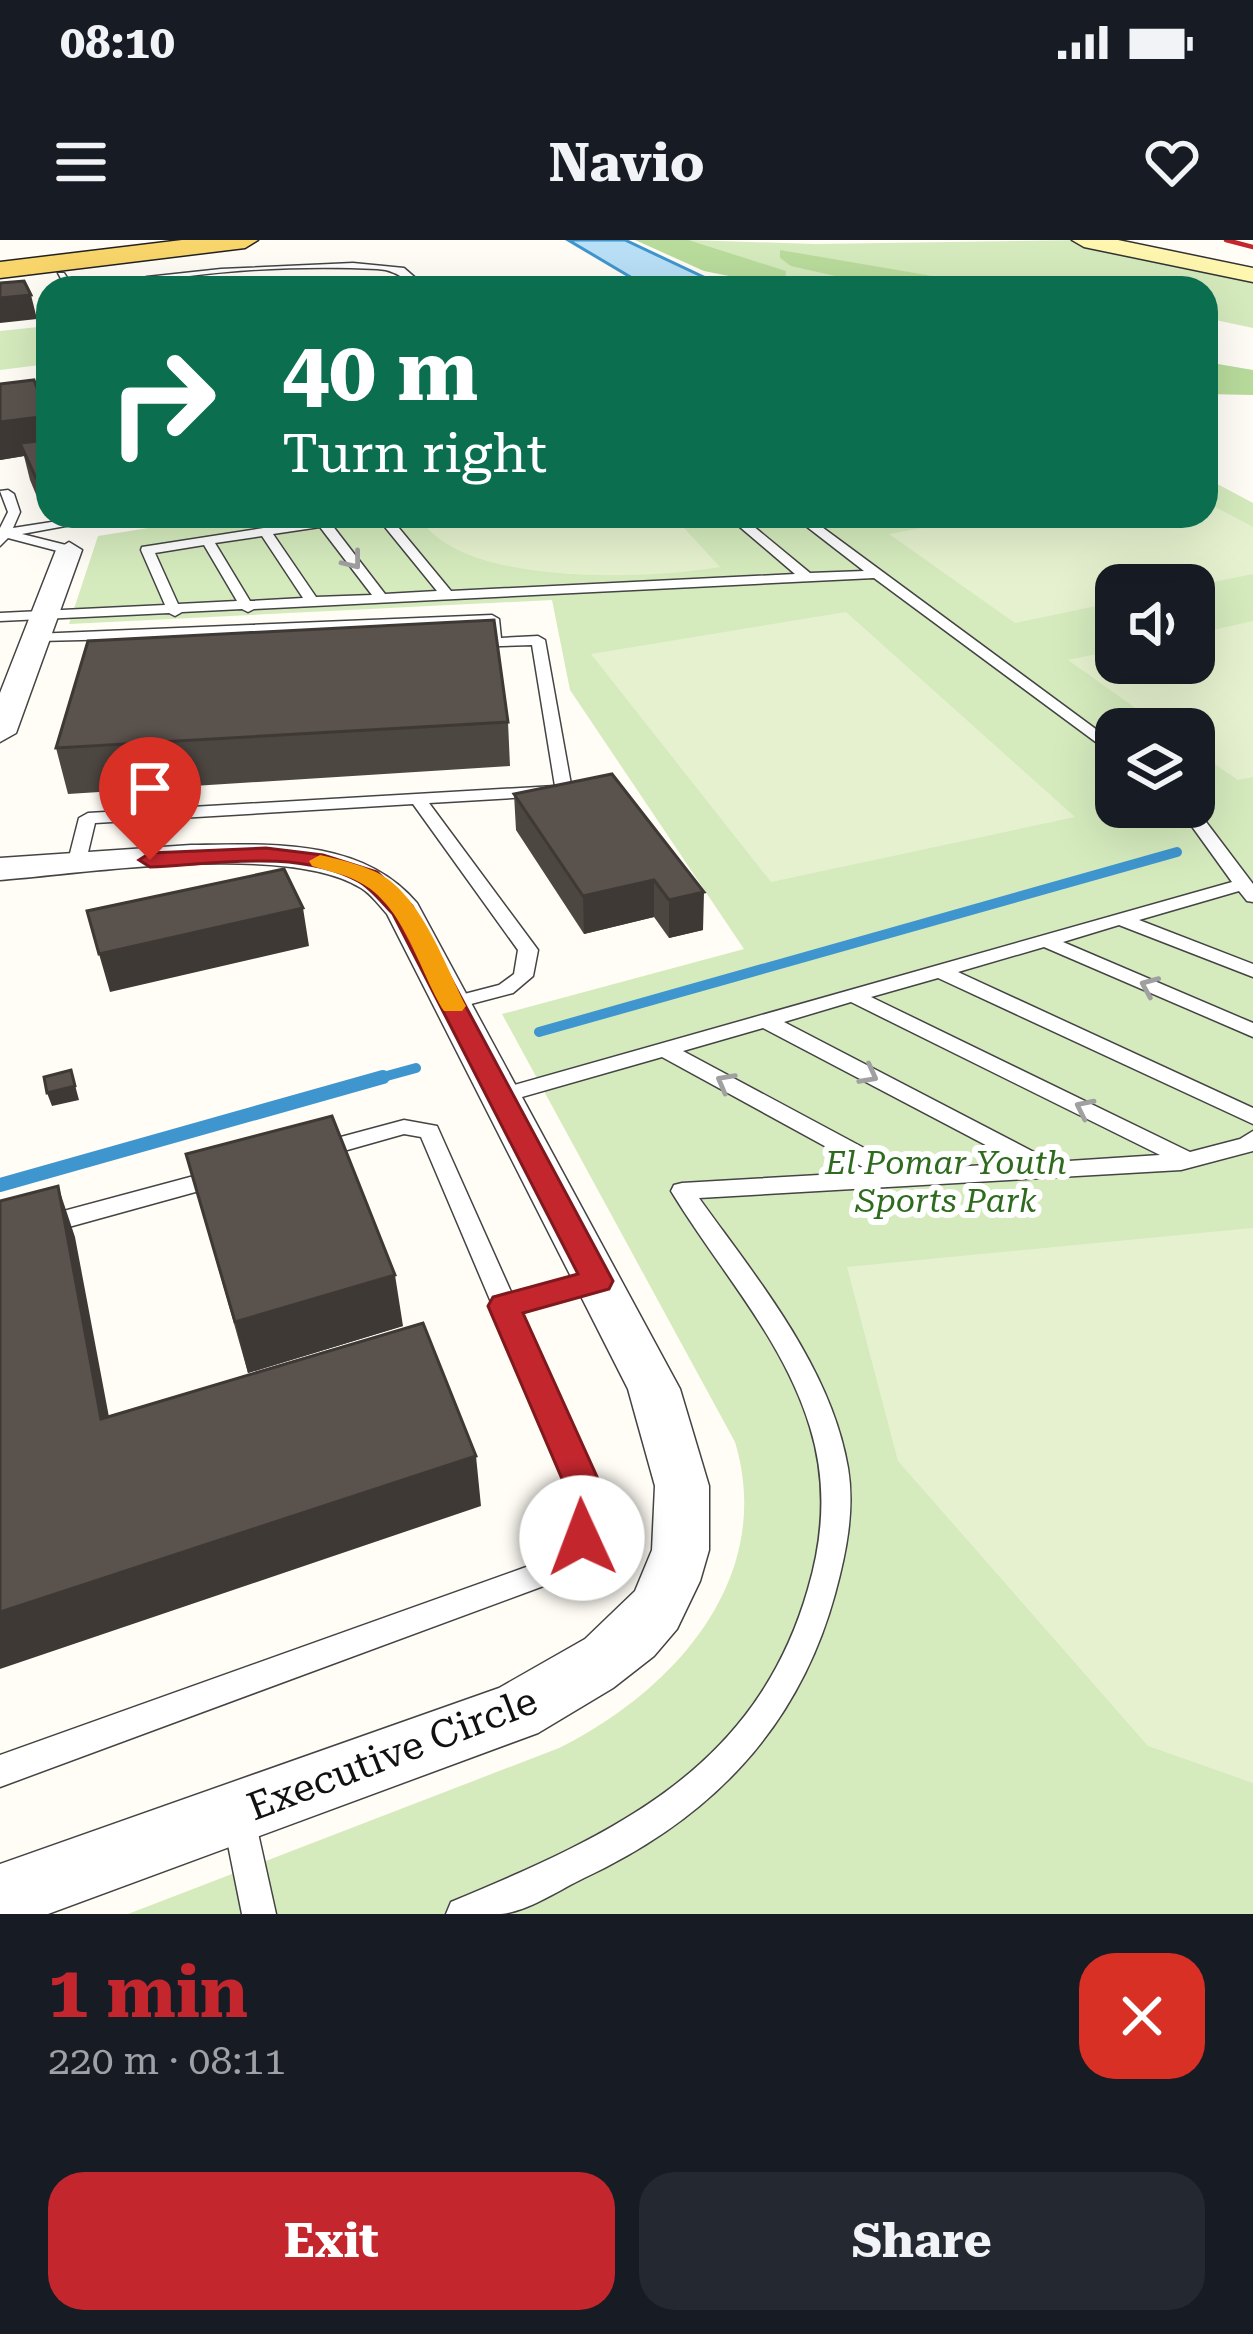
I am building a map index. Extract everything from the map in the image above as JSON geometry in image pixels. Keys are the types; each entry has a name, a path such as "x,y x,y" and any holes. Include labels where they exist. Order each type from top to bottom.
{"main road":[{"path":"0,258 150,240"},
{"path":"0,270 244,240"},
{"path":"68,276 71,266 110,257"},
{"path":"0,270 36,277"}],"street":[{"path":"1084,240 1253,275"},
{"path":"0,733 10,681 42,627 69,550"},
{"name":"Executive Circle","path":"0,869 266,855 323,862 369,877 404,911 598,1281 675,1437 685,1489 685,1543 671,1590 632,1638 516,1712 238,1814 63,1895 0,1898"}],"lane":[{"path":"175,276 393,267 406,276"},
{"path":"0,494 8,494 14,512 2,538"},
{"path":"2,538 53,528"},
{"path":"175,612 147,550 284,528"},
{"path":"328,528 383,600"},
{"path":"392,528 448,596"},
{"path":"748,528 808,578"},
{"path":"815,528 1095,736"},
{"path":"265,531 314,604"},
{"path":"2,538 69,550"},
{"path":"207,540 248,608"},
{"path":"42,627 175,612 876,574"},
{"path":"0,617 42,627 216,634 492,619 495,643"},
{"path":"216,634 212,658 236,656"},
{"path":"76,865 88,818 563,790 538,640 448,645"},
{"path":"417,798 528,950 524,976 506,988 452,1003"},
{"path":"501,1096 1121,920 1249,890 1202,828"},
{"path":"1121,920 1253,971"},
{"path":"1046,941 1253,1031"},
{"path":"940,971 1253,1117"},
{"path":"854,996 1189,1160"},
{"path":"766,1021 1050,1170"},
{"path":"665,1049 902,1178"},
{"path":"0,1771 539,1576 582,1538 587,1505 580,1479 429,1131 404,1127 292,1158"},
{"path":"463,1914 558,1877 665,1817 735,1751 789,1686 819,1616 836,1529 834,1462 814,1405 784,1346 682,1191 1189,1160 1248,1145 1253,1139"},
{"path":"0,1237 247,1170"},
{"path":"504,1306 598,1281"},
{"path":"238,1814 259,1914"}],"green space":[{"path":"635,240 689,240 786,271 786,276 729,276 704,271"},
{"path":"689,240 815,244 1083,240 1253,277 1253,328 1218,321 1218,276 931,276 781,251 854,276 785,276 785,271"},
{"path":"780,250 933,276 836,276 791,266 780,258"},
{"path":"36,327 36,366 0,370 0,331"},
{"path":"1218,364 1253,370 1253,395 1218,394"},
{"name":"El Pomar Youth Sports Park","path":"1218,484 1253,503 1253,1914 128,1914 559,1748 641,1695 706,1625 728,1584 741,1539 744,1492 735,1442 502,1014 744,949 570,690 552,600 69,624 98,536 148,528 1218,528"},
{"path":"1218,508 1253,527 1253,574 1215,582 1215,564 1095,564 1095,606 1015,623 889,534 922,528 1218,528"},
{"path":"430,528 684,528 720,567 650,574 560,573 474,557 442,541"},
{"path":"846,612 1075,817 771,882 591,654"},
{"path":"1253,621 1253,777 1238,780 1215,764 1215,708 1135,708 1102,684 1215,684 1215,629"},
{"path":"1095,654 1095,679 1068,660"},
{"path":"1253,1228 1253,1783 1148,1746 898,1461 847,1267"}],"water":[{"path":"568,240 625,240 702,276 629,276"}],"building":[{"path":"24,281 31,295 0,298 0,283"},
{"path":"34,380 36,418 0,422 0,384"},
{"path":"36,441 36,478 20,443"},
{"path":"494,620 508,722 56,748 88,641"},
{"path":"612,774 704,892 669,900 654,880 583,896 514,794"},
{"path":"284,869 303,908 99,954 87,911"},
{"path":"71,1070 75,1086 47,1093 44,1077"},
{"path":"332,1116 395,1275 235,1322 186,1154"},
{"path":"58,1186 101,1419 423,1323 476,1456 0,1612 0,1201"}],"waterway":[{"path":"539,1032 1177,852"},
{"path":"383,1077 416,1068"},
{"path":"0,1185 383,1077"},
{"path":"372,1080 383,1077"}],"railway":[{"path":"1226,240 1253,247"}],"slow traffic":[{"path":"320,861 369,877 387,892 404,911 453,1006"}],"route":[{"path":"150,860 266,855 323,862 369,877 404,911 598,1281 504,1306 580,1479 587,1505 582,1538"}]}
